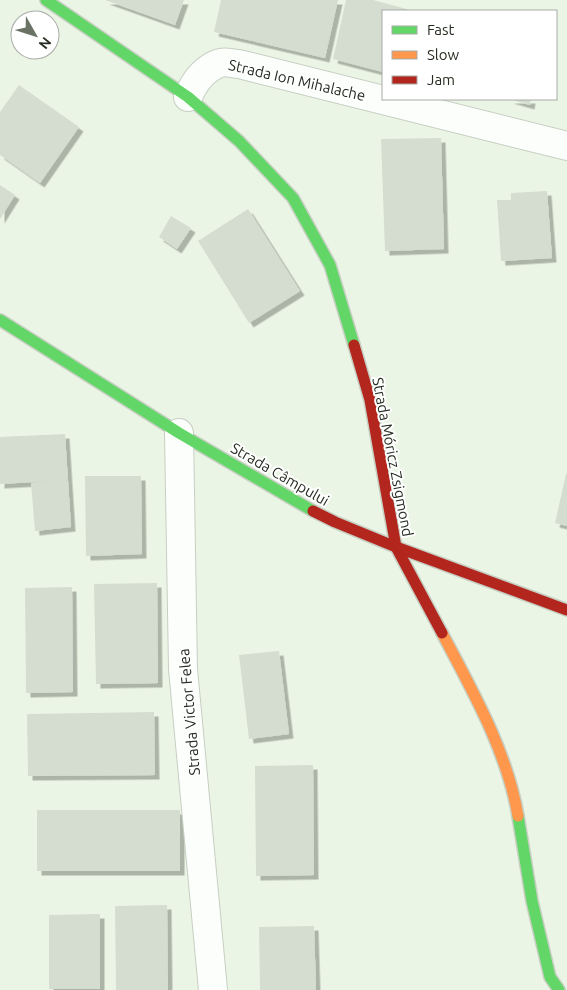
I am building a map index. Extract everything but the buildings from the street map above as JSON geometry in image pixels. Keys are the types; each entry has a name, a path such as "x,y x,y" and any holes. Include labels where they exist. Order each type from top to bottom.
{"street":[{"name":"Strada Móricz Zsigmond","path":"46,0 188,98 239,141 293,198 330,265 370,400 396,547 461,669 495,740 515,800 532,901 550,976 559,990"},
{"name":"Strada Ion Mihalache","path":"188,98 193,84 203,73 221,62 240,64 382,100"},
{"name":"Strada Ion Mihalache","path":"384,100 567,146"},
{"name":"Strada Câmpului","path":"0,320 179,433 335,522 396,547 567,610"},
{"name":"Strada Victor Felea","path":"179,433 183,670 213,990"}],"traffic: fast":[{"path":"46,0 188,97 239,141 293,198 330,265 354,345"},
{"path":"0,320 179,433 313,511"},
{"path":"518,816 532,901 550,977 559,990"}],"traffic: slow":[{"path":"442,633 497,745 506,768 518,816"}],"traffic: jam":[{"path":"354,345 370,400 396,547 442,633"},
{"path":"313,511 396,547 567,610"}]}
